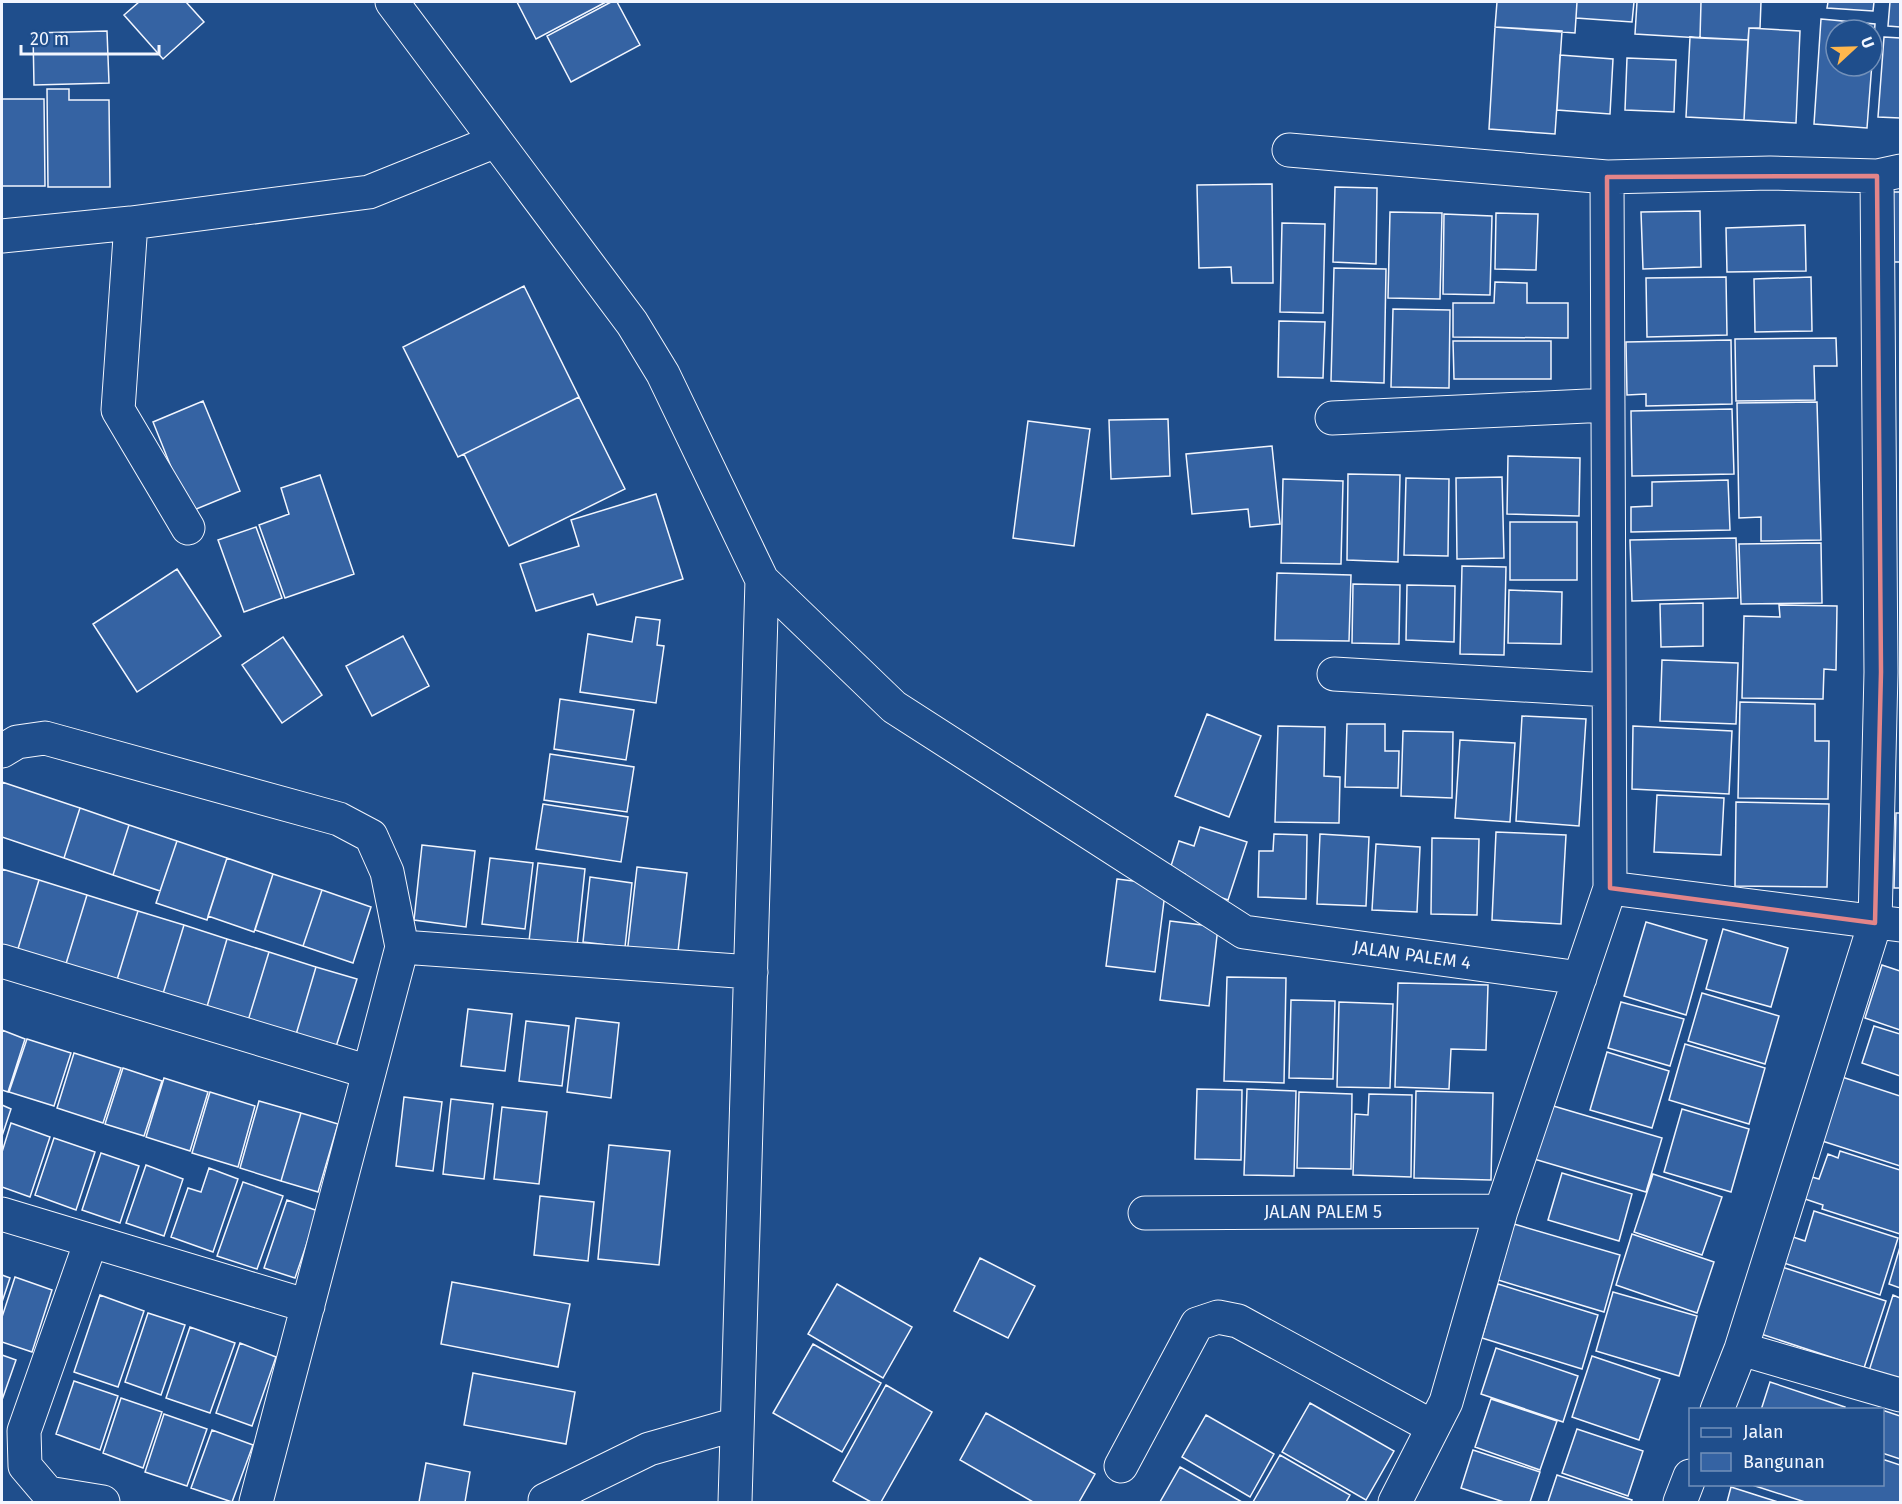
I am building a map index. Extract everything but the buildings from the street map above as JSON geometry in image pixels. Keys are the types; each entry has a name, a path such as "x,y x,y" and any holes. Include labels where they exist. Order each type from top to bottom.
{"street":[{"path":"392,2 632,323 663,374 762,580 735,1503"},
{"path":"2,236 131,223 369,192 496,141"},
{"path":"1289,150 1606,177 1770,173 1889,174 1881,672 1888,924 1741,1349 1718,1408"},
{"path":"1395,1503 1446,1402 1501,1211 1610,888 1606,177"},
{"path":"131,223 118,410 188,528"},
{"path":"1332,418 1608,405"},
{"name":"JALAN PALEM 4","path":"762,580 894,707 1244,932 1580,978"},
{"path":"1334,674 1609,690"},
{"path":"2,751 17,742 45,738 339,819 371,836 387,872 402,947 256,1503"},
{"path":"1610,888 1888,924"},
{"path":"402,947 751,972"},
{"path":"2,961 369,1072"},
{"name":"JALAN PALEM 5","path":"1145,1213 1501,1211"},
{"path":"2,1214 308,1306"},
{"path":"91,1241 24,1431 25,1466 48,1493 103,1503"},
{"path":"1121,1466 1197,1324 1218,1317 1239,1322 1433,1427"},
{"path":"1741,1349 1900,1395"},
{"path":"545,1500 649,1449 738,1424"},
{"path":"1680,1503 1689,1479"}],"highlighted area":[{"path":"1877,176 1881,672 1875,923 1610,888 1607,177"}]}
